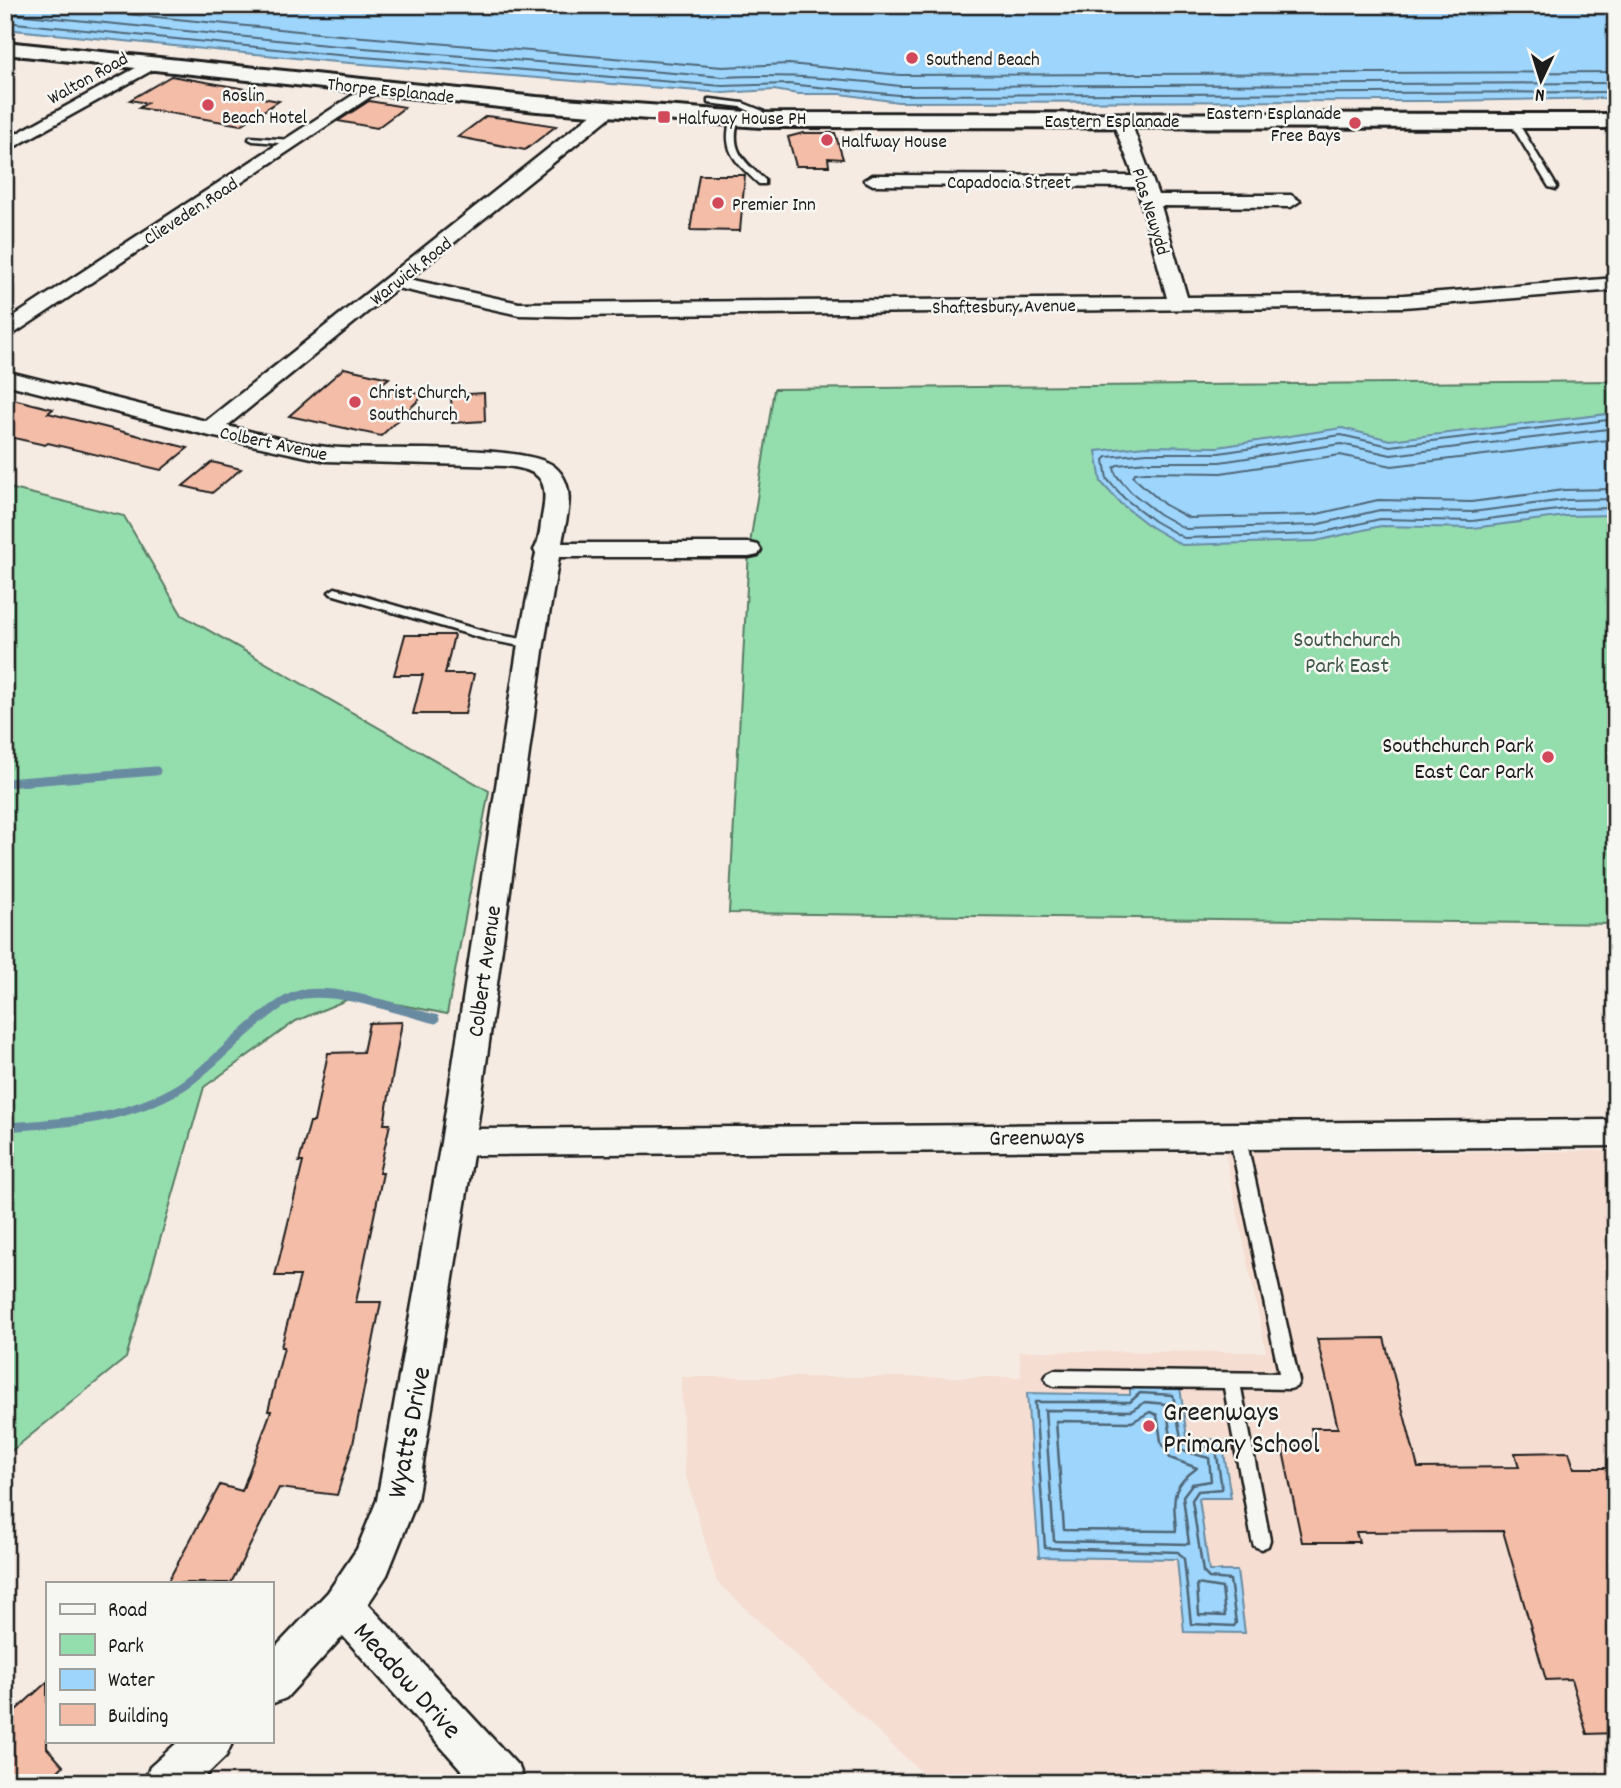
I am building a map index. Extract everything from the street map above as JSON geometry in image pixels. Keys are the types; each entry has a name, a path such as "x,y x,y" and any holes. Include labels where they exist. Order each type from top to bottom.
{"main road":[{"name":"Thorpe Esplanade","path":"5,48 610,109"},
{"name":"Eastern Esplanade","path":"610,109 761,120 1616,121"}],"street":[{"name":"Walton Road","path":"5,147 152,64"},
{"name":"Clieveden Road","path":"5,331 373,87"},
{"name":"Warwick Road","path":"210,429 610,109"},
{"name":"Plas Newydd","path":"1121,120 1148,191 1180,303"},
{"name":"Capadocia Street","path":"873,180 1148,191 1292,202"},
{"name":"Shaftesbury Avenue","path":"395,282 533,310 1404,301 1616,284"},
{"name":"Colbert Avenue","path":"5,377 210,429 326,454 505,459 527,462 548,469 557,484 558,497 546,550 531,644 458,1142"},
{"path":"546,550 749,550"},
{"name":"Greenways","path":"458,1142 1616,1133"},
{"name":"Wyatts Drive","path":"273,1681 344,1606 373,1561 397,1500 458,1142"},
{"name":"Meadow Drive","path":"344,1606 503,1783"},
{"path":"166,1783 210,1742"}],"lane":[{"path":"711,101 744,104 757,110 761,120"},
{"path":"735,118 730,131 730,144 743,164 762,182"},
{"path":"1513,121 1553,187"},
{"path":"253,139 292,142"},
{"path":"335,592 492,637 531,644"},
{"path":"1054,1378 1290,1381 1237,1134"},
{"path":"1231,1380 1261,1540"}],"shaded area":[{"name":"Greenways Primary School","path":"1616,1151 1616,1783 933,1783 717,1582 685,1473 681,1377 1021,1377 1019,1351 1266,1352 1225,1152"}],"green space":[{"name":"Southchurch Park East","path":"1616,381 1616,924 729,913 749,550 774,389"},
{"path":"5,487 124,516 182,615 489,791 447,1014 356,996 296,1021 204,1087 126,1358 10,1452 5,1464"}],"water":[{"name":"Southend Beach","path":"5,5 1616,5 1616,98 898,102 841,94 798,94 774,90 723,93 325,61 5,29"},
{"path":"1616,413 1616,515 1566,516 1473,528 1381,526 1316,541 1182,545 1151,527 1120,503 1101,482 1096,451 1146,446 1218,447 1342,428 1390,440"},
{"path":"1130,1385 1180,1387 1187,1438 1222,1440 1231,1498 1199,1498 1209,1571 1237,1571 1245,1633 1184,1632 1177,1559 1039,1557 1027,1393 1130,1395"}],"building":[{"name":"Roslin Beach Hotel","path":"171,76 258,91 251,96 279,101 241,125 139,108 147,103 130,100"},
{"path":"369,101 405,107 377,128 338,121"},
{"path":"486,116 556,126 525,150 458,137"},
{"path":"803,133 835,133 843,159 828,158 829,166 796,166 788,137"},
{"name":"Premier Inn","path":"699,175 745,175 740,231 690,230"},
{"name":"Christ Church, Southchurch","path":"344,368 389,378 379,386 424,395 381,436 289,416"},
{"path":"484,393 485,421 452,423 451,395"},
{"path":"5,397 53,409 48,413 188,448 161,470 48,443 45,445 5,436"},
{"path":"212,462 241,469 212,493 183,486"},
{"path":"405,635 454,635 445,674 474,674 465,714 413,714 423,675 394,675"},
{"path":"402,1022 384,1124 390,1124 379,1173 383,1173 356,1302 381,1302 353,1444 337,1495 279,1488 232,1582 168,1582 220,1485 242,1491 271,1411 268,1411 284,1347 281,1347 300,1276 275,1276 303,1162 299,1162 310,1122 314,1122 328,1053 363,1052 369,1023"},
{"path":"1384,1338 1418,1468 1519,1467 1515,1453 1569,1452 1574,1468 1616,1468 1616,1733 1587,1734 1571,1679 1546,1680 1503,1531 1356,1532 1359,1542 1302,1542 1282,1446 1315,1445 1311,1428 1338,1428 1317,1339"},
{"path":"46,1683 47,1748 63,1766 46,1783 5,1783 5,1720"}],"waterway":[{"path":"5,783 156,771"},
{"path":"5,1127 96,1118 139,1107 160,1098 194,1078 275,1008 304,994 352,997 435,1019"}],"place":[{"name":"Southend Beach","path":"912,58"},
{"name":"Roslin Beach Hotel","path":"208,105"},
{"name":"Halfway House PH","path":"664,117"},
{"name":"Eastern Esplanade Free Bays","path":"1355,123"},
{"name":"Halfway House","path":"827,140"},
{"name":"Premier Inn","path":"718,203"},
{"name":"Christ Church, Southchurch","path":"355,402"},
{"name":"Southchurch Park East Car Park","path":"1548,757"},
{"name":"Greenways Primary School","path":"1149,1426"}]}
